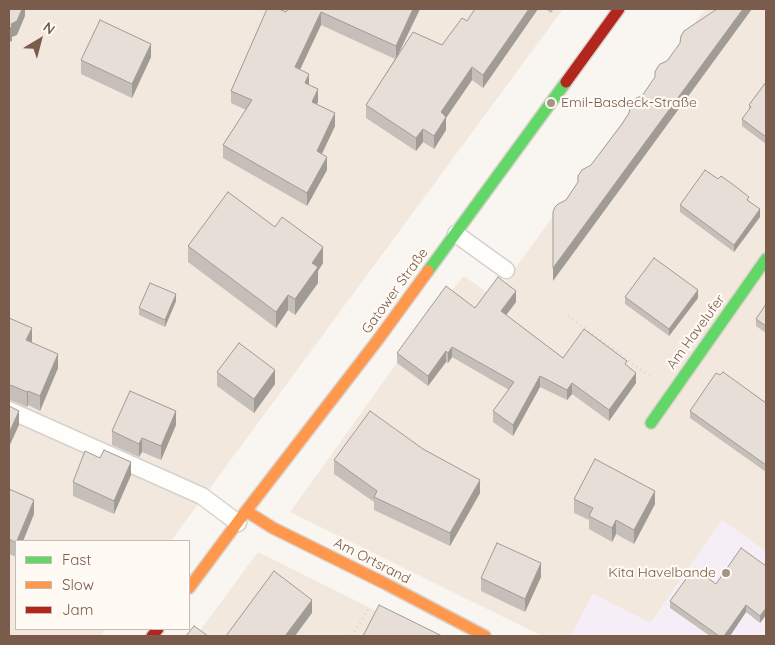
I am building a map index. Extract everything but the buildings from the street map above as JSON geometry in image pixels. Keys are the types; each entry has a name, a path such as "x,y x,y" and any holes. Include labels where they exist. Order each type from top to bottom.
{"main road":[{"name":"Gatower Straße","path":"190,587 377,341 620,9"},
{"name":"Am Havelufer","path":"651,423 766,259"},
{"name":"Am Ortsrand","path":"242,517 273,528 485,636"}],"lane":[{"path":"456,234 506,270"},
{"path":"9,410 202,496 242,517"}],"path":[{"path":"568,316 671,393"}],"shaded area":[{"path":"9,9 563,9 172,540 15,540 15,630 105,630 100,636 9,636"},
{"path":"705,9 766,9 766,552 722,520 650,624 593,594 571,636 542,636 290,512 397,363 464,276 492,296 500,289"},
{"name":"Kita Havelbande","path":"722,520 766,552 766,636 571,636 593,594 651,623"},
{"path":"258,552 427,636 196,636"}],"traffic: fast":[{"path":"428,271 566,82"},
{"path":"651,423 766,259"}],"traffic: slow":[{"path":"190,587 428,271"},
{"path":"246,511 273,528 485,636"}],"traffic: jam":[{"path":"566,82 619,9"},
{"path":"152,636 157,630"}],"place":[{"name":"Emil-Basdeck-Straße","path":"551,103"},
{"name":"Kita Havelbande","path":"726,573"}]}
